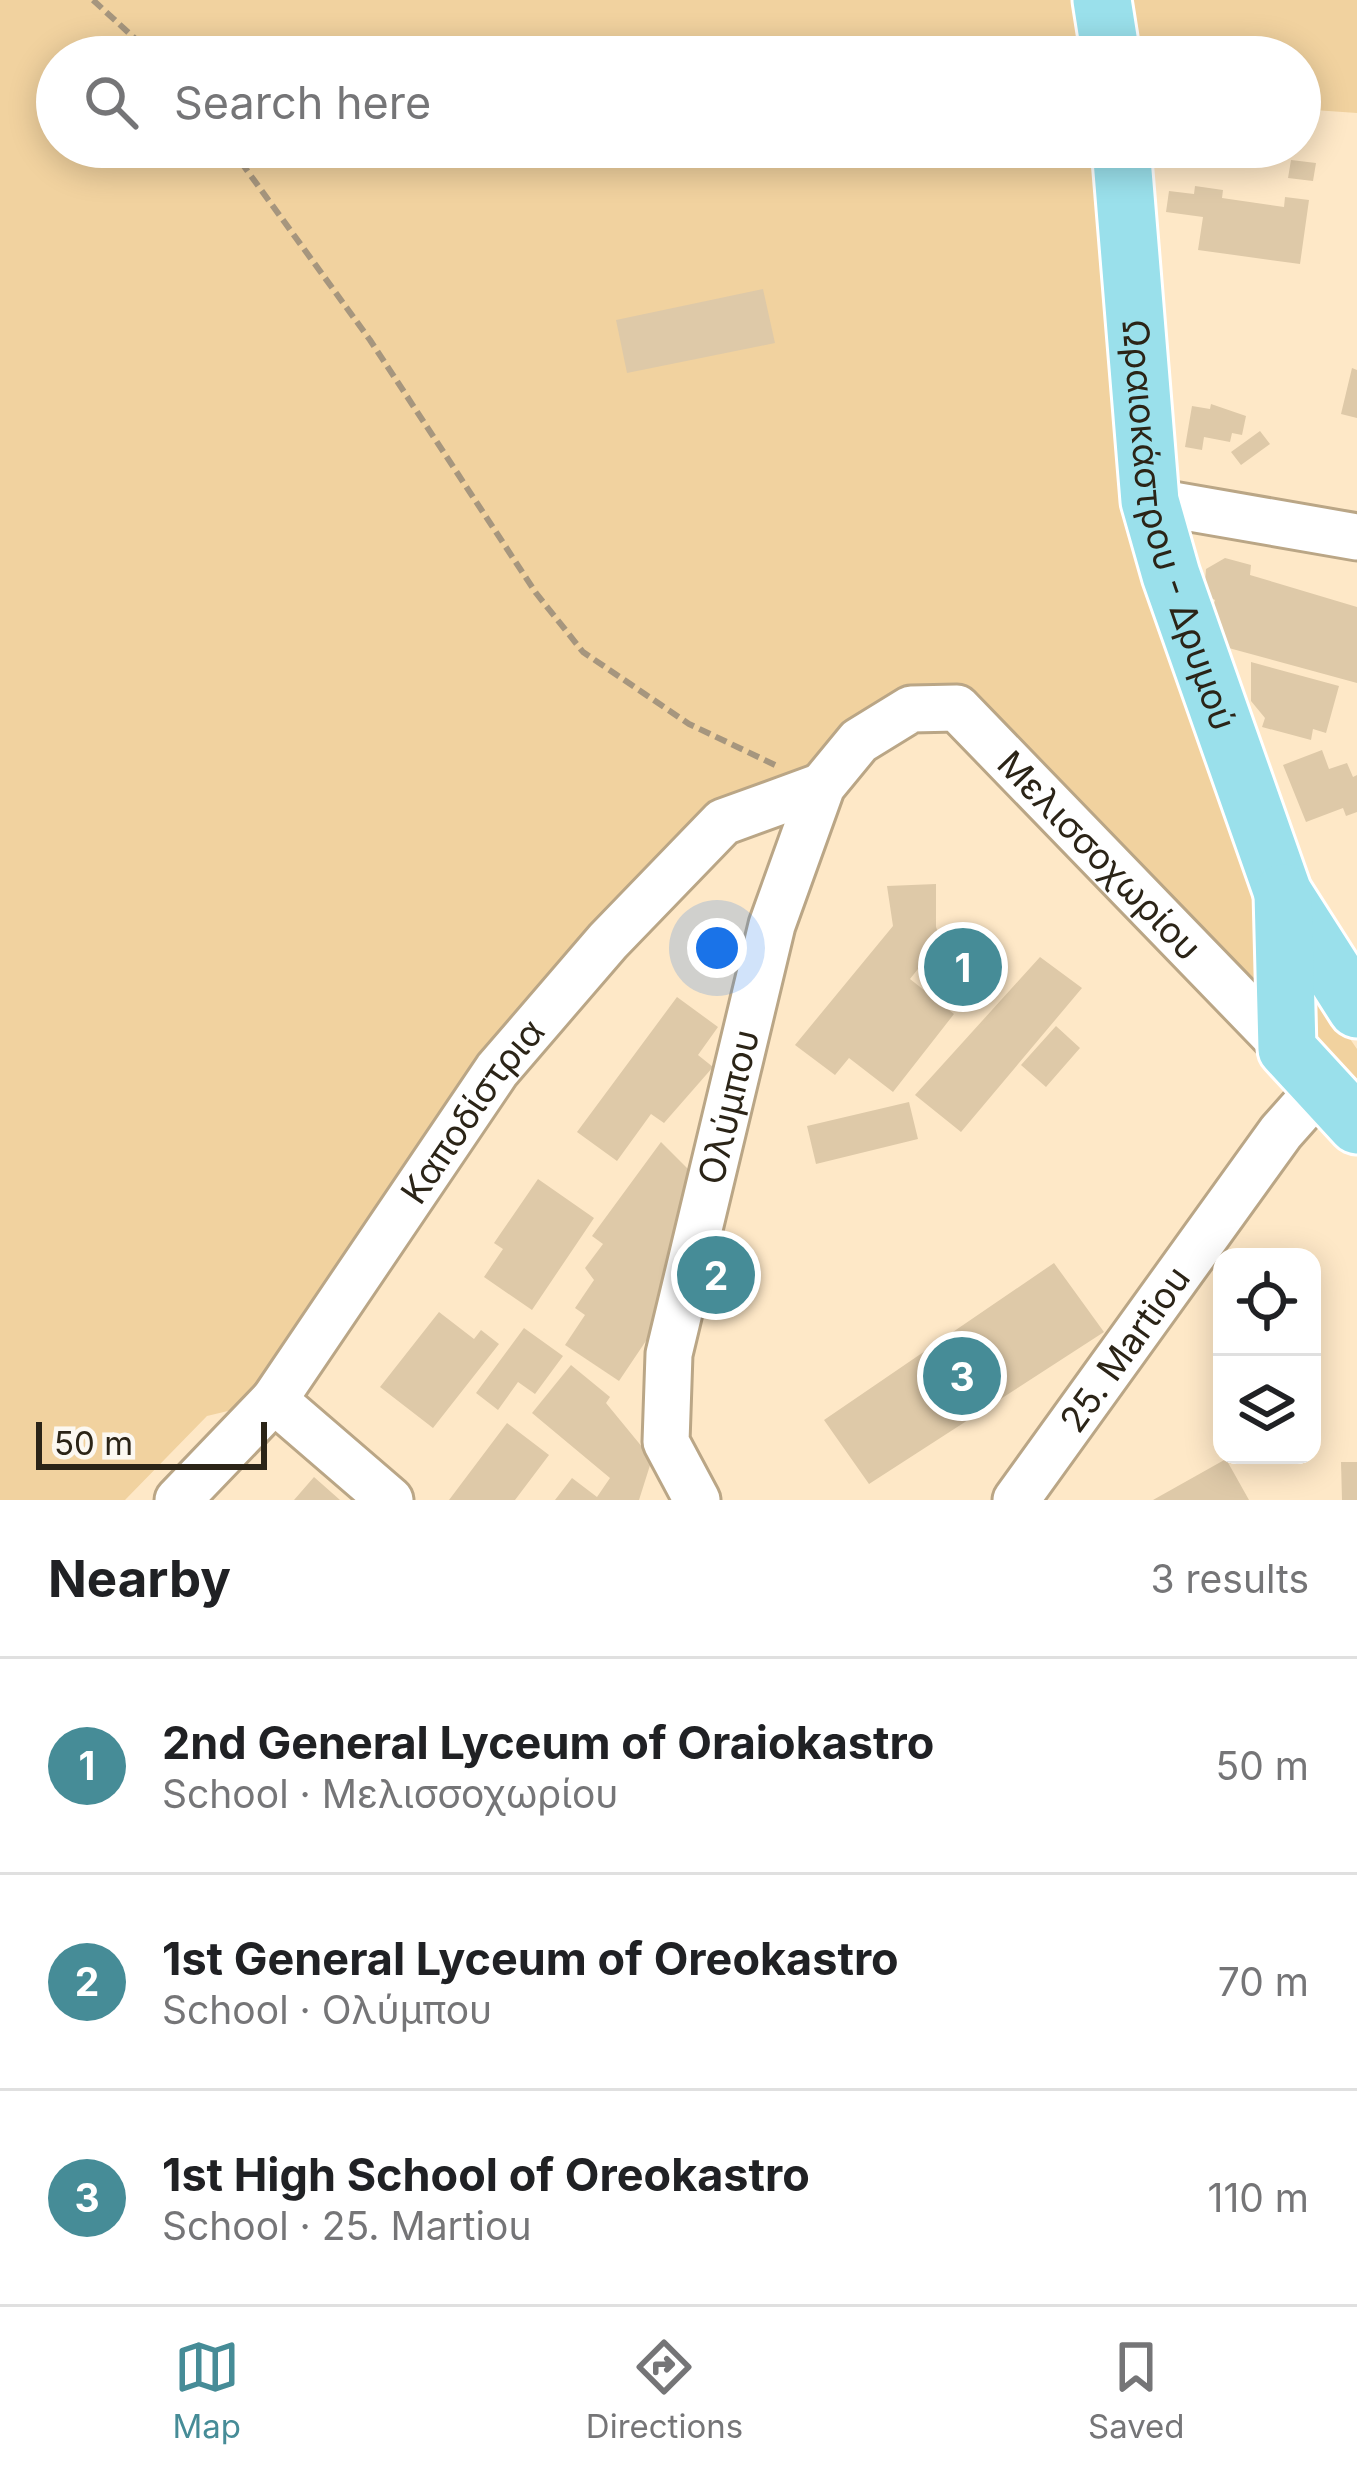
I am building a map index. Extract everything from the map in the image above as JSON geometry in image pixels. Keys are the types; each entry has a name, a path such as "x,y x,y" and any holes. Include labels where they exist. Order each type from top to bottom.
{"main road":[{"path":"1102,0 1108,36"},
{"name":"Ωραιοκάστρου - Δρυμού","path":"1123,168 1150,500 1205,683 1283,893"},
{"path":"1283,893 1357,1009"},
{"path":"1283,893 1321,1087"}],"street":[{"path":"1150,500 1357,537"},
{"name":"Μελισσοχωρίου","path":"822,787 859,741 911,709 957,708 1321,1087"},
{"name":"Καποδίστρια","path":"178,1500 274,1400 497,1070 608,941 723,822 822,787"},
{"name":"Ολύμπου","path":"697,1500 666,1442 669,1354 772,925 822,787"},
{"name":"25. Martiou","path":"1016,1500 1281,1132 1321,1087"},
{"path":"274,1400 390,1500"}],"path":[{"path":"94,0 132,36"},
{"path":"245,168 370,340 536,593 583,652 689,724 822,787"}],"shaded area":[{"path":"0,0 1357,0 1357,113 1321,110 1321,36 36,36 36,168 1123,168 1150,501 1283,893 1277,1063 948,726 918,725 800,810 730,839 509,1079 274,1400 207,1416 125,1500 0,1500"},
{"path":"1315,988 1357,1049 1357,1094 1313,1045"}],"building":[{"path":"1290,168 1315,168 1313,181 1288,178"},
{"path":"1195,186 1223,190 1222,198 1284,207 1285,197 1309,200 1300,264 1198,250 1203,217 1166,212 1169,191 1194,194"},
{"path":"763,289 775,343 627,373 616,320"},
{"path":"1352,368 1357,370 1357,418 1341,414"},
{"path":"1211,404 1246,416 1242,435 1232,433 1230,442 1204,437 1202,450 1185,447 1192,406 1210,409"},
{"path":"1260,431 1270,444 1241,465 1231,452"},
{"path":"1225,558 1251,565 1250,575 1357,607 1357,683 1203,641 1215,600 1204,594 1206,569"},
{"path":"1251,662 1339,686 1326,733 1313,729 1311,740 1262,727 1265,718 1251,701"},
{"path":"1322,750 1329,769 1347,763 1353,777 1357,775 1357,812 1346,816 1343,808 1306,822 1283,765"},
{"path":"936,884 936,927 941,940 910,979 954,1014 893,1092 849,1058 835,1075 795,1045 893,926 887,886"},
{"path":"1040,957 1082,988 961,1132 915,1095"},
{"path":"677,997 718,1027 698,1055 713,1067 664,1123 651,1114 617,1161 577,1132"},
{"path":"1056,1026 1080,1048 1046,1087 1021,1065"},
{"path":"909,1102 918,1139 816,1164 807,1126"},
{"path":"661,1142 690,1171 658,1323 619,1381 565,1345 585,1315 575,1308 594,1280 585,1268 603,1244 592,1236"},
{"path":"538,1179 594,1218 532,1310 484,1277 503,1249 494,1243"},
{"path":"1054,1263 1104,1332 869,1484 824,1420"},
{"path":"439,1312 474,1339 481,1330 499,1344 433,1428 380,1387"},
{"path":"524,1328 563,1356 535,1394 518,1382 498,1410 476,1393"},
{"path":"571,1365 610,1397 606,1403 652,1459 639,1500 555,1500 572,1478 597,1497 610,1478 532,1413"},
{"path":"507,1423 549,1455 515,1500 449,1500"},
{"path":"1341,1462 1357,1462 1357,1500 1342,1500"},
{"path":"1217,1464 1229,1464 1249,1500 1153,1500"},
{"path":"314,1477 340,1500 294,1500"}],"place":[{"name":"2nd General Lyceum of Oraiokastro","path":"963,967"},
{"name":"1st General Lyceum of Oreokastro","path":"716,1275"},
{"name":"1st High School of Oreokastro","path":"962,1376"}]}
